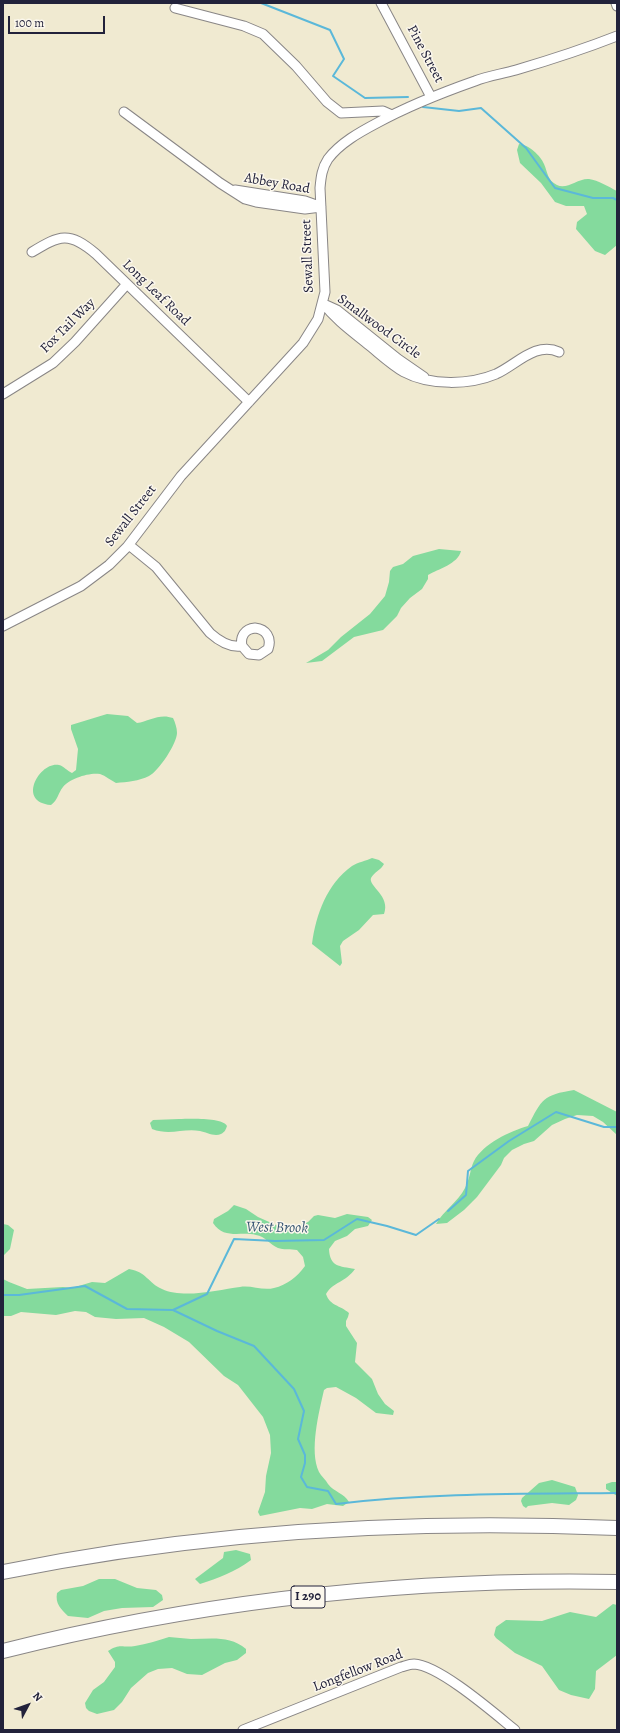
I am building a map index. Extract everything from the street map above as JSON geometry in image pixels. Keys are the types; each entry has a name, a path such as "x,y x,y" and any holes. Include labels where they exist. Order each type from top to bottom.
{"highway":[{"path":"3,1572 142,1548 317,1531 443,1525 535,1525 617,1528"},
{"name":"I 290","path":"3,1651 57,1638 171,1616 306,1597 406,1588 492,1583 617,1582"}],"street":[{"name":"Pine Street","path":"381,3 432,97"},
{"path":"175,8 244,26 263,34 296,66 327,102 341,113 383,112 392,114"},
{"name":"Sewall Street","path":"3,626 81,586 93,579 109,565 128,545 171,488 303,343 317,322 323,303 325,272 320,207 321,174 328,160 335,151 359,132 392,114 432,97 475,81 514,71 581,50 617,36"},
{"name":"Abbey Road","path":"124,112 228,188 257,195 305,201 320,207"},
{"name":"Long Leaf Road","path":"32,252 56,239 65,238 74,240 86,246 249,402"},
{"name":"Fox Tail Way","path":"3,394 56,360 75,342 127,284"},
{"name":"Smallwood Circle","path":"323,303 337,310 398,359 426,379 451,382 479,380 505,369 536,351 548,348 559,352"},
{"path":"128,545 156,567 210,633 226,644 235,647 242,646"},
{"name":"Longfellow Road","path":"243,1730 398,1668 413,1664 431,1669 439,1674 468,1693 515,1730"}],"green space":[{"path":"519,144 530,148 537,154 542,161 551,181 557,185 565,186 581,180 589,179 600,182 617,191 617,245 605,255 595,251 576,229 577,222 587,214 584,206 566,206 555,202 541,183 520,163 517,150"},
{"path":"439,549 461,551 459,556 452,563 428,575 428,579 422,589 410,598 401,608 397,616 383,630 354,637 322,661 306,663 328,650 341,637 370,614 385,596 390,571 393,567 403,564 413,556"},
{"path":"107,714 128,716 137,723 164,716 173,718 177,729 176,738 171,750 158,769 149,776 141,779 116,783 100,774 90,774 70,781 66,784 51,805 41,802 35,797 33,790 39,775 45,769 52,765 59,765 72,773 76,770 78,749 71,725"},
{"path":"372,858 379,860 384,864 372,876 371,881 384,902 384,914 373,915 359,930 343,941 340,946 342,963 340,966 312,944 316,922 324,900 343,873 357,863"},
{"path":"574,1090 617,1112 617,1135 603,1122 593,1116 577,1115 552,1125 534,1141 512,1150 504,1158 501,1165 477,1197 464,1210 447,1223 436,1224 462,1193 467,1185 474,1161 484,1149 505,1135 528,1126 541,1104 550,1096"},
{"path":"179,1119 219,1121 227,1126 221,1134 216,1135 194,1130 171,1132 159,1131 152,1129 150,1123 153,1120"},
{"path":"234,1205 246,1209 258,1217 285,1229 308,1222 314,1216 318,1215 335,1218 347,1214 368,1217 372,1220 368,1226 355,1229 347,1236 335,1241 329,1249 331,1259 336,1265 355,1269 348,1277 332,1287 326,1294 330,1301 349,1313 346,1326 357,1343 355,1362 372,1379 378,1394 385,1404 394,1411 393,1415 376,1413 356,1398 336,1387 327,1388 324,1390 316,1431 316,1463 319,1472 328,1484 349,1502 343,1506 327,1504 312,1509 300,1508 260,1516 258,1512 265,1492 266,1476 271,1453 270,1435 263,1417 238,1385 224,1376 189,1342 164,1327 144,1318 116,1319 95,1317 86,1312 75,1311 56,1315 21,1312 11,1316 3,1316 3,1279 27,1289 72,1288 92,1282 105,1283 129,1269 135,1270 144,1275 157,1287 170,1292 190,1294 244,1287 270,1289 287,1283 299,1274 305,1266 303,1257 297,1250 278,1248 259,1236 227,1233 217,1228 213,1223 214,1219 228,1211"},
{"path":"3,1224 8,1225 14,1230 10,1249 3,1256"},
{"path":"552,1480 575,1487 578,1495 576,1500 569,1505 552,1503 528,1506 526,1508 523,1506 521,1501 522,1498 539,1483"},
{"path":"617,1482 617,1496 606,1489 606,1484"},
{"path":"236,1550 250,1554 251,1560 233,1571 207,1582 200,1584 195,1579 223,1558 224,1552"},
{"path":"99,1579 115,1579 137,1588 156,1590 162,1595 163,1600 153,1607 122,1608 104,1611 88,1618 68,1616 61,1609 57,1600 57,1593 61,1590 83,1586"},
{"path":"613,1604 617,1605 617,1655 596,1671 595,1689 589,1699 571,1695 559,1690 542,1666 515,1653 494,1635 496,1627 506,1620 542,1621 570,1612 596,1617"},
{"path":"169,1637 191,1639 213,1638 227,1640 246,1649 246,1653 237,1660 225,1663 202,1675 187,1674 172,1668 158,1669 148,1673 131,1688 122,1702 114,1710 97,1714 86,1708 85,1703 93,1690 104,1682 115,1667 115,1662 108,1651 118,1646 139,1645"}],"waterway":[{"path":"261,3 330,30 344,59 333,76 365,98 408,97"},
{"path":"423,107 459,111 481,108 526,148 555,188 593,198 613,198 617,200"},
{"name":"West Brook","path":"448,1211 466,1195 468,1171 509,1141 556,1112 604,1127 617,1127"},
{"name":"West Brook","path":"3,1295 19,1295 85,1286 127,1309 173,1310 207,1294 234,1239 275,1241 324,1240 357,1219 416,1235 439,1219"},
{"path":"173,1310 217,1331 254,1346 294,1389 304,1411 298,1439 305,1455 305,1463 301,1477 307,1487 328,1491 336,1504 371,1500 441,1496 617,1493"}]}
